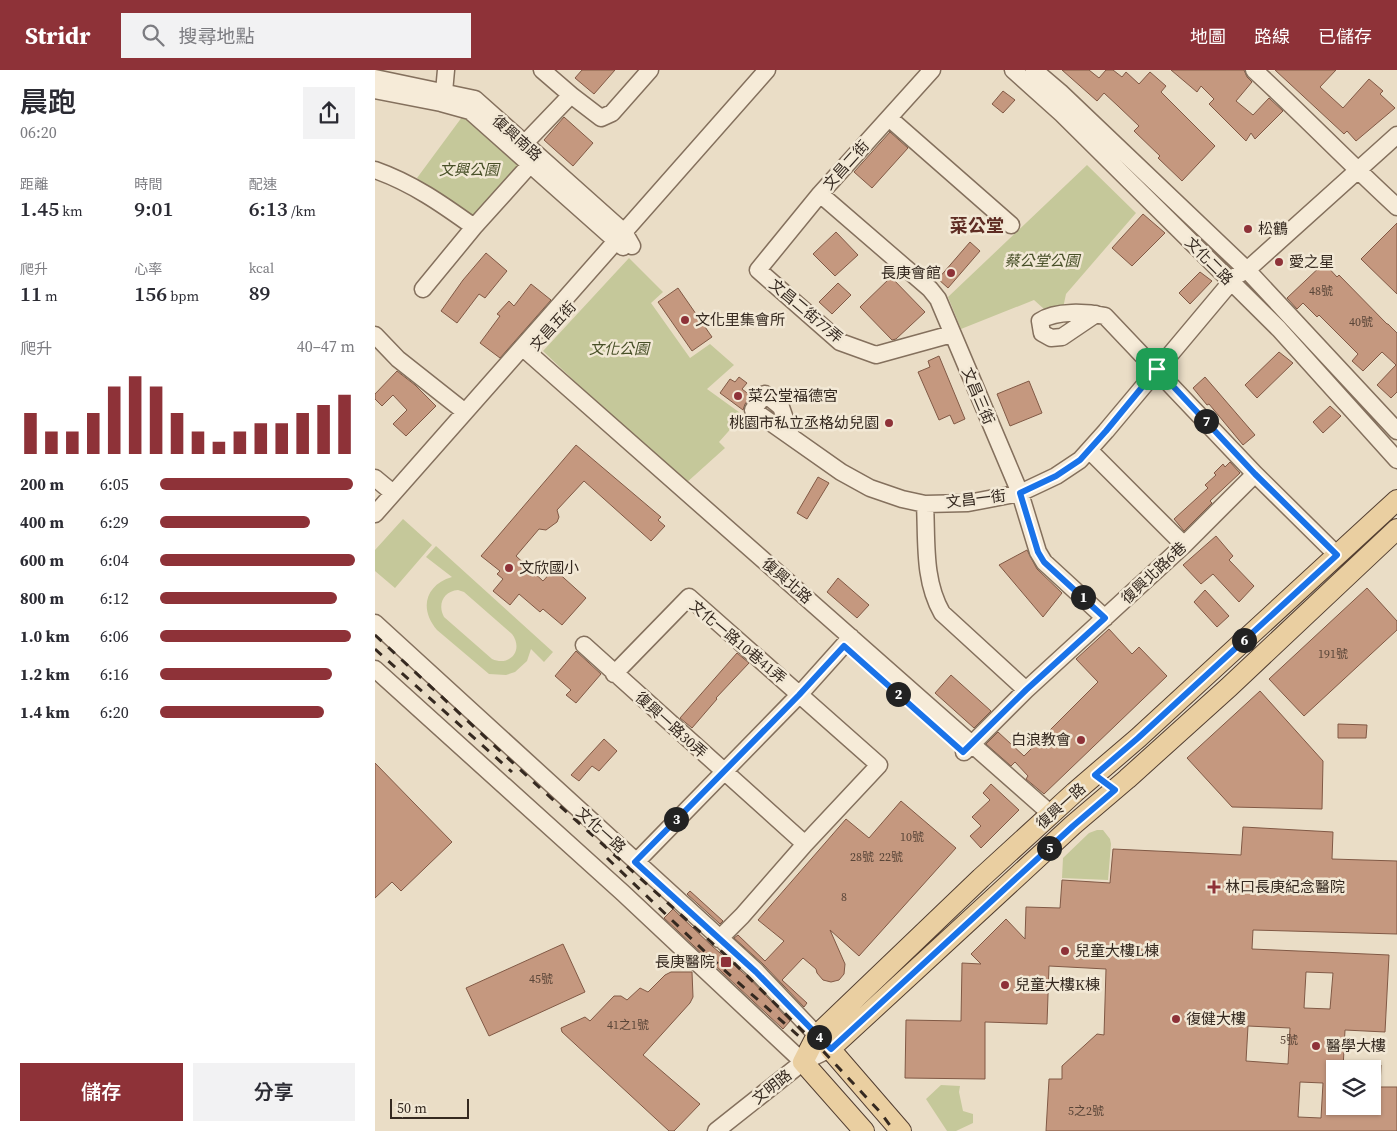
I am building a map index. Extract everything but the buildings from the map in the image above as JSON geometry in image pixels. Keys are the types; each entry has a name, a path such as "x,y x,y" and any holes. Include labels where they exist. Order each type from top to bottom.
{"main road":[{"name":"復興一路","path":"803,1062 817,1035 1075,792 1138,738 1397,500"},
{"name":"復興一路","path":"831,1049 1235,681 1397,529"},
{"path":"1095,775 1107,796"},
{"path":"1075,792 1107,796"},
{"name":"文化一路","path":"831,1049 901,1131"},
{"name":"文化一路","path":"803,1062 864,1131"}],"street":[{"path":"444,92 446,70"},
{"path":"542,70 601,118 612,113 650,70"},
{"name":"文昌五街","path":"625,241 767,70"},
{"name":"文昌五街","path":"375,514 465,412 523,353 778,70"},
{"name":"文昌二街","path":"763,263 820,194 933,70"},
{"path":"1254,70 1304,116 1357,171 1397,207"},
{"name":"文化二路","path":"1026,72 1061,114 1238,276 1397,431"},
{"name":"復興南路","path":"375,78 475,99 524,144 533,161"},
{"name":"復興南路","path":"375,90 441,103 470,111 533,161 625,241"},
{"path":"524,144 571,95"},
{"path":"889,118 1011,225"},
{"name":"文昌一街","path":"791,436 841,472 870,488 902,499 925,504 968,503 1020,493 1056,476 1080,460 1238,276 1397,135"},
{"path":"423,289 474,227 533,161"},
{"path":"375,170 398,178 431,196 474,227"},
{"name":"文昌三街","path":"820,194 930,289 938,299 1020,493 1038,552 1044,562 1105,618"},
{"name":"文昌二街77弄","path":"763,263 757,270 840,342 876,355 952,334"},
{"name":"文化二路","path":"1238,276 1279,329 1397,460"},
{"path":"1096,314 1105,316 1255,474 1337,555"},
{"path":"375,335 398,358 465,412"},
{"name":"復興北路","path":"523,353 1047,818"},
{"path":"1089,450 1184,545"},
{"name":"復興北路6巷","path":"967,748 1026,690 1184,545 1255,474"},
{"path":"375,478 393,493"},
{"path":"925,504 929,582 935,601 942,613 1026,690"},
{"name":"文化一路10巷41弄","path":"614,674 689,597 799,695"},
{"name":"文化一路","path":"375,623 756,972 831,1049"},
{"path":"635,862 799,695 848,642"},
{"name":"復興一路30弄","path":"584,646 805,844"},
{"name":"文化一路","path":"375,668 623,893 803,1062"},
{"path":"719,939 879,765 799,695"},
{"name":"文明路","path":"716,1131 803,1062 831,1049"}],"green space":[{"name":"文興公園","path":"465,113 523,167 472,222 417,178"},
{"name":"蔡公堂公園","path":"1087,165 1136,213 1066,294 1063,308 1044,309 1034,300 961,329 948,297"},
{"name":"文化公園","path":"629,258 663,292 651,303 690,358 710,344 734,365 707,389 743,415 719,442 725,448 685,484 543,351"},
{"path":"403,519 432,545 395,588 375,571 375,550"},
{"path":"436,546 553,652 544,662 531,649 527,661 515,672 506,675 489,674 437,630 431,622 427,606 431,592 443,581 452,577 426,557","holes":["453,591 464,592 512,634 515,640 516,651 509,659 504,661 492,659 444,617 441,607 443,599"]},
{"path":"1103,830 1110,839 1108,880 1062,878 1063,858 1089,833"},
{"path":"941,1085 960,1086 959,1092 963,1111 973,1114 973,1123 956,1131 947,1131 926,1099"}],"railway":[{"path":"375,635 540,788 730,959 823,1051 881,1113 894,1131"},
{"path":"375,649 512,772"},
{"path":"607,858 722,968 801,1038"}],"place":[{"name":"松鶴","path":"1248,229"},
{"name":"愛之星","path":"1279,262"},
{"name":"長庚會館","path":"951,273"},
{"name":"文化里集會所","path":"685,320"},
{"name":"菜公堂福德宮","path":"738,396"},
{"name":"桃園市私立丞格幼兒園","path":"889,423"},
{"name":"文欣國小","path":"509,568"},
{"name":"白浪教會","path":"1081,740"},
{"name":"林口長庚紀念醫院","path":"1214,887"},
{"name":"兒童大樓L棟","path":"1065,951"},
{"name":"長庚醫院","path":"726,962"},
{"name":"兒童大樓K棟","path":"1005,985"},
{"name":"復健大樓","path":"1176,1019"},
{"name":"醫學大樓","path":"1316,1046"}],"district":[{"name":"菜公堂","path":"977,226"}],"route":[{"path":"1157,369 1255,474 1337,555 1138,738 1095,775 1115,790 1073,826 831,1049 756,972 635,862 799,695 844,646 963,752 1026,690 1105,618 1044,562 1038,552 1020,493 1056,476 1080,460 1157,369"}]}
